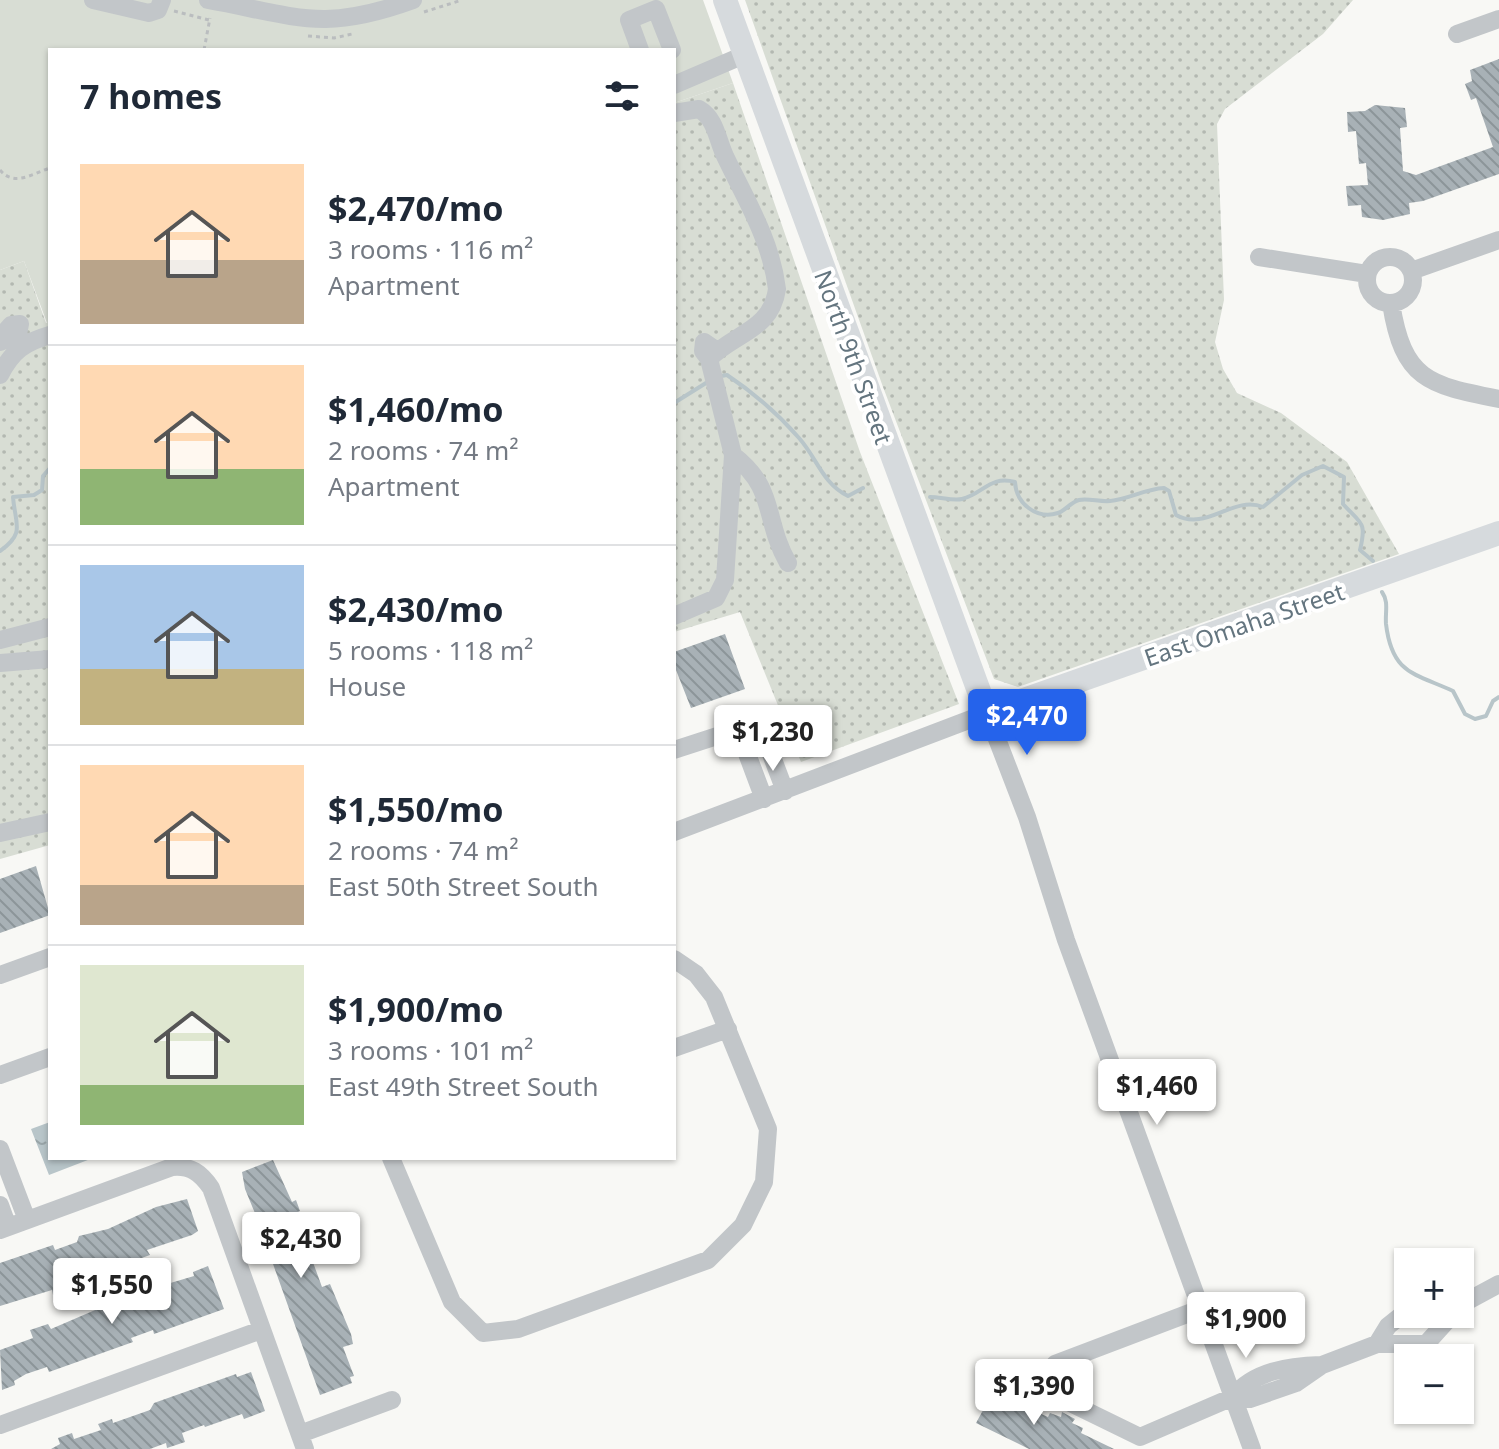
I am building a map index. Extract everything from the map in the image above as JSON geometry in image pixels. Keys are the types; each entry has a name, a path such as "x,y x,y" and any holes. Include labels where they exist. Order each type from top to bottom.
{"main road":[{"name":"North 9th Street","path":"725,0 987,713"},
{"name":"East Omaha Street","path":"987,713 1499,533"}],"street":[{"path":"93,0 149,13 166,5"},
{"path":"210,6 250,5 330,22 366,15 413,0"},
{"path":"639,48 629,20 656,9 671,48"},
{"path":"1457,34 1499,19"},
{"path":"679,83 744,55"},
{"path":"676,113 699,109 712,121 724,154 754,208 775,277 775,302 769,314 753,331 713,355 733,455 723,588 716,598 676,615"},
{"path":"1414,270 1499,240"},
{"path":"1259,257 1367,274"},
{"path":"1391,258 1404,262 1414,270 1406,295 1391,303 1379,301 1373,294 1367,274 1372,265 1391,258"},
{"path":"1391,303 1397,339 1416,370 1448,389 1499,399"},
{"path":"0,375 13,353 25,343 48,336"},
{"path":"733,455 763,485 774,537 788,563"},
{"path":"0,640 48,628"},
{"path":"0,663 48,659"},
{"path":"987,713 1252,1449"},
{"name":"East Omaha Street","path":"676,831 987,713"},
{"path":"676,749 737,727 751,725 760,729 785,791"},
{"path":"737,727 764,799"},
{"path":"752,766 773,758"},
{"path":"0,833 48,822"},
{"path":"0,975 48,958"},
{"path":"392,1160 452,1302 483,1333 518,1329 708,1260 743,1225 764,1182 768,1129 714,997 696,974 676,960"},
{"path":"676,1047 728,1029"},
{"path":"0,1075 48,1058"},
{"path":"0,1149 27,1220"},
{"path":"0,1205 4,1228 164,1169 189,1168 201,1174 211,1188 303,1442 392,1400"},
{"path":"1474,1297 1499,1284"},
{"path":"1200,1309 1055,1364 1050,1379 1056,1396 1140,1437 1233,1397 1244,1383 1280,1379 1377,1344 1426,1344 1440,1328"},
{"path":"1377,1344 1394,1321"},
{"path":"0,1425 261,1330"}],"path":[{"path":"166,5 209,20"},
{"path":"204,48 210,6"},
{"path":"0,170 6,177 16,180 48,169"}],"shaded area":[{"path":"0,0 703,0 733,83 676,102 676,48 48,48 48,323 24,261 0,270"},
{"path":"745,0 1353,0 1323,34 1225,109 1217,124 1224,300 1215,342 1223,369 1237,393 1281,413 1347,462 1399,554 1018,687 994,679 883,387"},
{"path":"733,83 860,452 959,704 801,762 740,612 676,631 676,102"},
{"path":"24,261 48,322 48,846 0,859 0,270"},
{"path":"1025,1375 1030,1377 1036,1397 1030,1409 995,1393 1000,1384"}],"water":[{"path":"48,1123 48,1160 88,1160 49,1175 31,1129"}],"building":[{"path":"1499,59 1499,174 1409,203 1410,214 1383,220 1362,217 1361,205 1348,206 1346,186 1368,185 1366,163 1359,164 1356,131 1348,132 1347,112 1365,111 1375,105 1405,108 1407,127 1400,128 1403,171 1416,175 1493,147 1476,98 1471,100 1465,84 1472,81 1470,70"},
{"path":"725,634 745,689 691,708 676,670 676,651"},
{"path":"36,866 48,916 0,933 0,879"},
{"path":"273,1160 292,1202 296,1200 300,1211 295,1213 322,1287 330,1284 353,1344 343,1347 354,1376 350,1377 352,1383 320,1395 273,1264 277,1263 276,1258 245,1189 242,1172"},
{"path":"187,1199 198,1231 192,1235 147,1250 150,1255 100,1273 99,1270 93,1273 91,1269 68,1278 72,1288 53,1295 52,1290 0,1306 0,1263 53,1245 55,1250 77,1242 79,1236 108,1229 156,1207"},
{"path":"208,1266 224,1309 154,1334 153,1330 131,1338 133,1342 49,1372 47,1367 26,1374 14,1381 15,1385 2,1390 0,1350 33,1338 30,1330 48,1324 51,1329 130,1295 194,1276 193,1272"},
{"path":"251,1372 265,1411 244,1419 242,1414 182,1433 185,1442 167,1448 166,1443 150,1449 51,1449 60,1444 58,1438 72,1433 74,1439 101,1430 98,1424 112,1419 113,1423 150,1410 154,1403 236,1374 237,1377"},
{"path":"993,1392 1048,1417 1050,1413 1061,1417 1062,1412 1075,1419 1072,1423 1083,1428 1081,1433 1114,1449 1029,1449 976,1423"}],"waterway":[{"path":"721,376 727,375 737,382 783,421 839,491 848,496 863,488"},
{"path":"676,402 706,383"},
{"path":"930,497 962,499 999,481 1015,482 1023,503 1035,512 1050,515 1079,500 1110,501 1164,488 1169,491 1176,515 1198,519 1241,506 1263,507 1302,475 1323,466 1344,477 1343,504 1361,524 1360,550 1373,561"},
{"path":"0,551 16,533 13,497 34,495 42,490 43,476 48,470"},
{"path":"1382,592 1389,640 1394,653 1407,670 1453,691 1465,714 1475,719 1486,716 1493,701 1499,697"}]}
